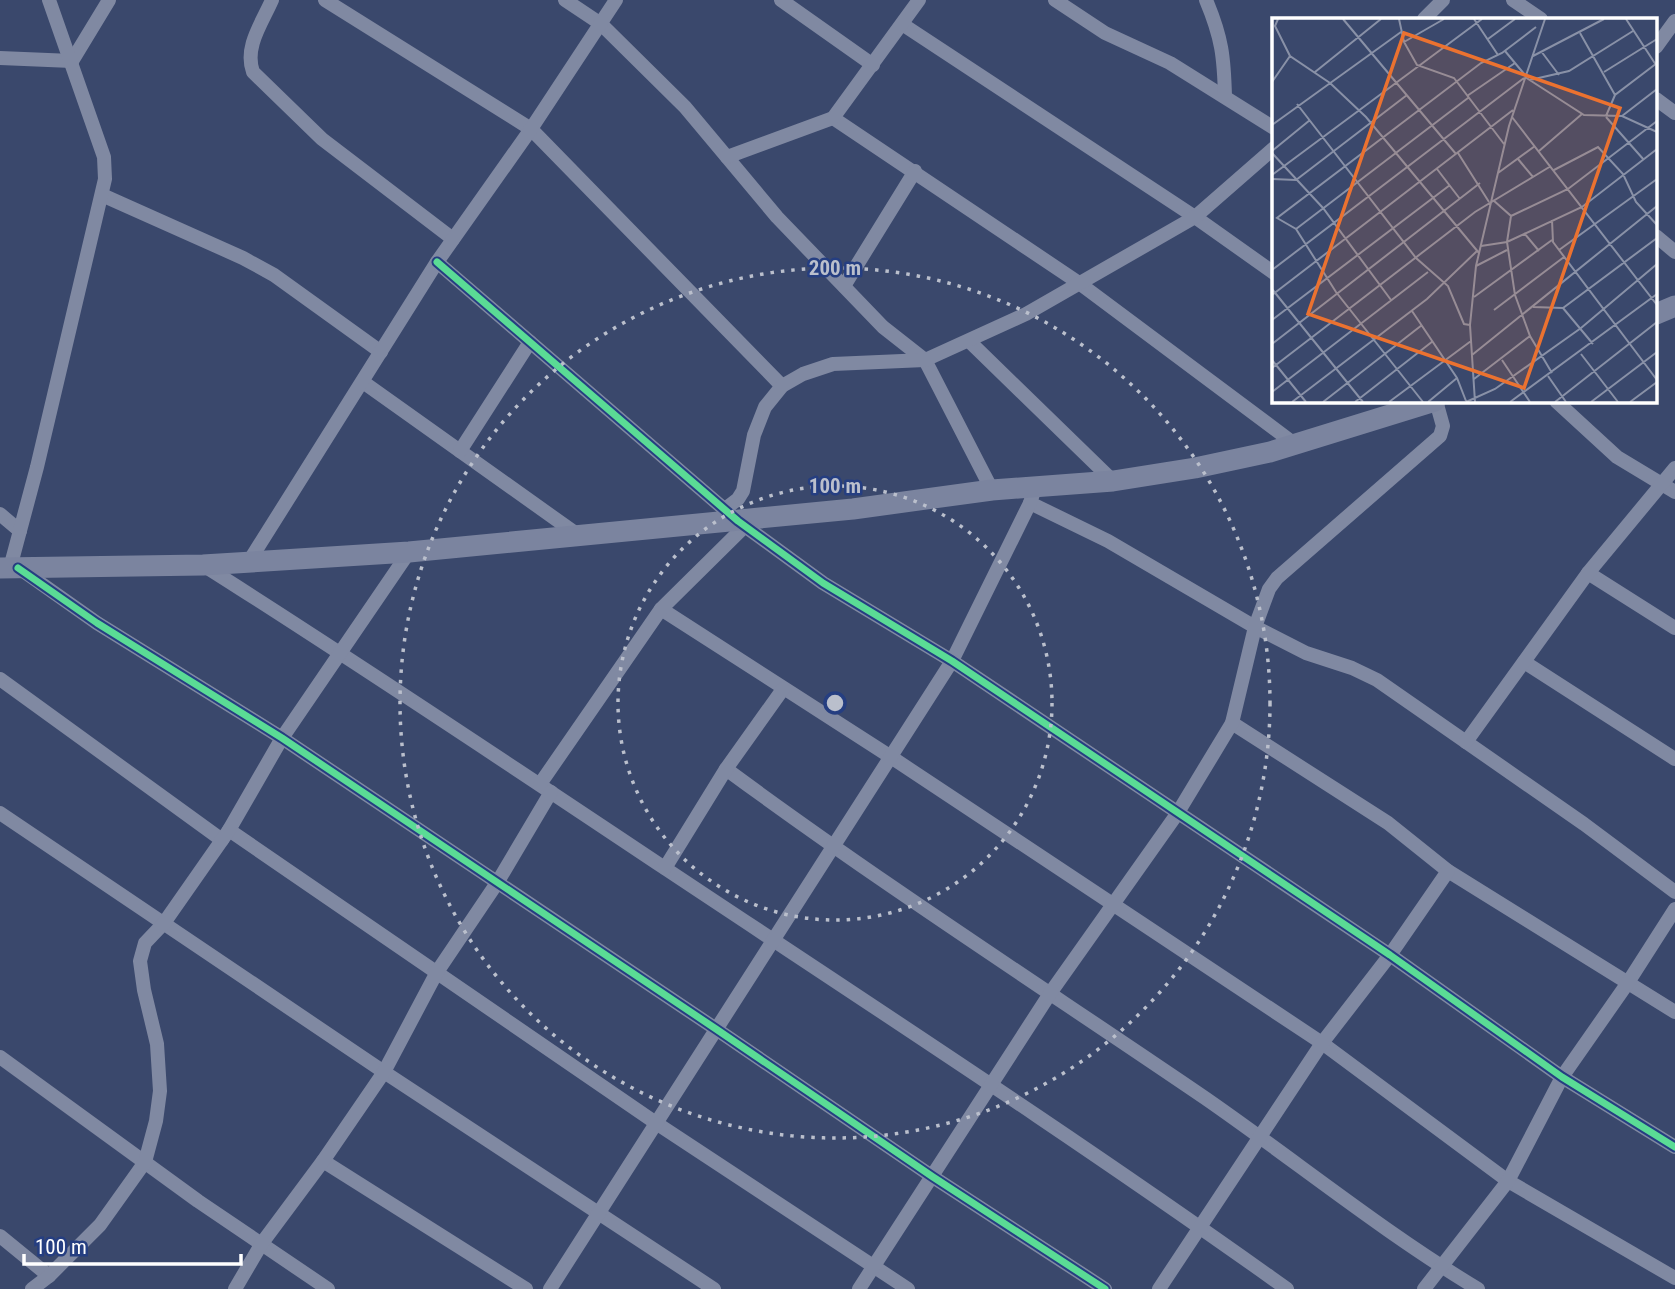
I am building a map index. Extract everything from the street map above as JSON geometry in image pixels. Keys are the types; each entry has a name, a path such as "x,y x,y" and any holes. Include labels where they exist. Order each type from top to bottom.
{"main road":[{"path":"1658,313 1675,306"},
{"path":"9,568 203,565 410,552 853,509 992,490 1032,496 1195,468 1296,445 1433,402"}],"street":[{"path":"48,0 72,61 104,157 105,178 37,467 9,568 282,738 716,1028 933,1177 1105,1289"},
{"path":"72,61 109,0"},
{"path":"272,0 250,49 249,62 253,72 322,139 453,239"},
{"path":"325,0 531,129 782,386"},
{"path":"565,0 601,24 685,107 777,216 883,327 925,360 992,490"},
{"path":"248,563 437,262 531,129 615,0"},
{"path":"781,0 873,65"},
{"path":"727,157 833,118 919,0"},
{"path":"1055,0 1105,33 1170,63 1272,127"},
{"path":"1206,0 1217,25 1224,53 1225,97"},
{"path":"1424,18 1443,0"},
{"path":"1513,0 1540,18"},
{"path":"1658,44 1675,21"},
{"path":"902,24 1195,217 1272,272"},
{"path":"0,58 72,61"},
{"path":"1658,100 1675,113"},
{"path":"833,118 1079,283 1296,445"},
{"path":"235,1289 262,1243 384,1072 437,972 497,883 545,788 661,609 736,519 738,499 743,491 754,435 765,407 782,386 803,374 833,363 925,360 1027,314 1195,217 1272,150"},
{"path":"844,286 915,172"},
{"path":"102,195 243,258 274,275 381,352"},
{"path":"1658,238 1675,252"},
{"path":"437,262 736,519 823,583 952,661 1390,955 1562,1077 1675,1147"},
{"path":"969,341 1113,481"},
{"path":"460,451 530,342"},
{"path":"363,382 578,535"},
{"path":"859,1289 1051,992 1177,814 1232,723 1255,627 1269,589 1277,578 1440,436 1443,426 1436,402"},
{"path":"1557,402 1617,457 1669,488"},
{"path":"1466,742 1588,573 1669,488 1675,468"},
{"path":"550,1289 952,661 1032,496 1255,627 1306,653 1352,668 1377,680 1584,824 1675,892"},
{"path":"0,514 20,531"},
{"path":"32,1289 49,1276 100,1224 145,1162 156,1121 160,1091 157,1044 140,961 145,943 164,923 225,835 282,738 410,552"},
{"path":"203,565 342,652 774,939 992,1085 1287,1289"},
{"path":"1588,573 1675,628"},
{"path":"661,609 1322,1043 1508,1181 1675,1278"},
{"path":"1524,662 1675,759"},
{"path":"0,680 225,835 437,972 656,1123 908,1289"},
{"path":"665,868 726,769 783,688"},
{"path":"1232,723 1388,822 1448,871 1675,1012"},
{"path":"726,769 833,848 1051,992 1260,1136 1441,1267 1478,1289"},
{"path":"0,813 384,1072 714,1289"},
{"path":"1159,1289 1322,1043 1390,955 1448,871"},
{"path":"1424,1289 1508,1181 1562,1077 1675,909"},
{"path":"0,1057 328,1289"},
{"path":"323,1161 526,1289"},
{"path":"0,1236 49,1276"}],"cycle path":[{"path":"437,262 738,521 823,583 952,661 1390,955 1562,1077 1675,1147"},
{"path":"18,568 97,623 282,738 933,1177 1105,1289"}]}
